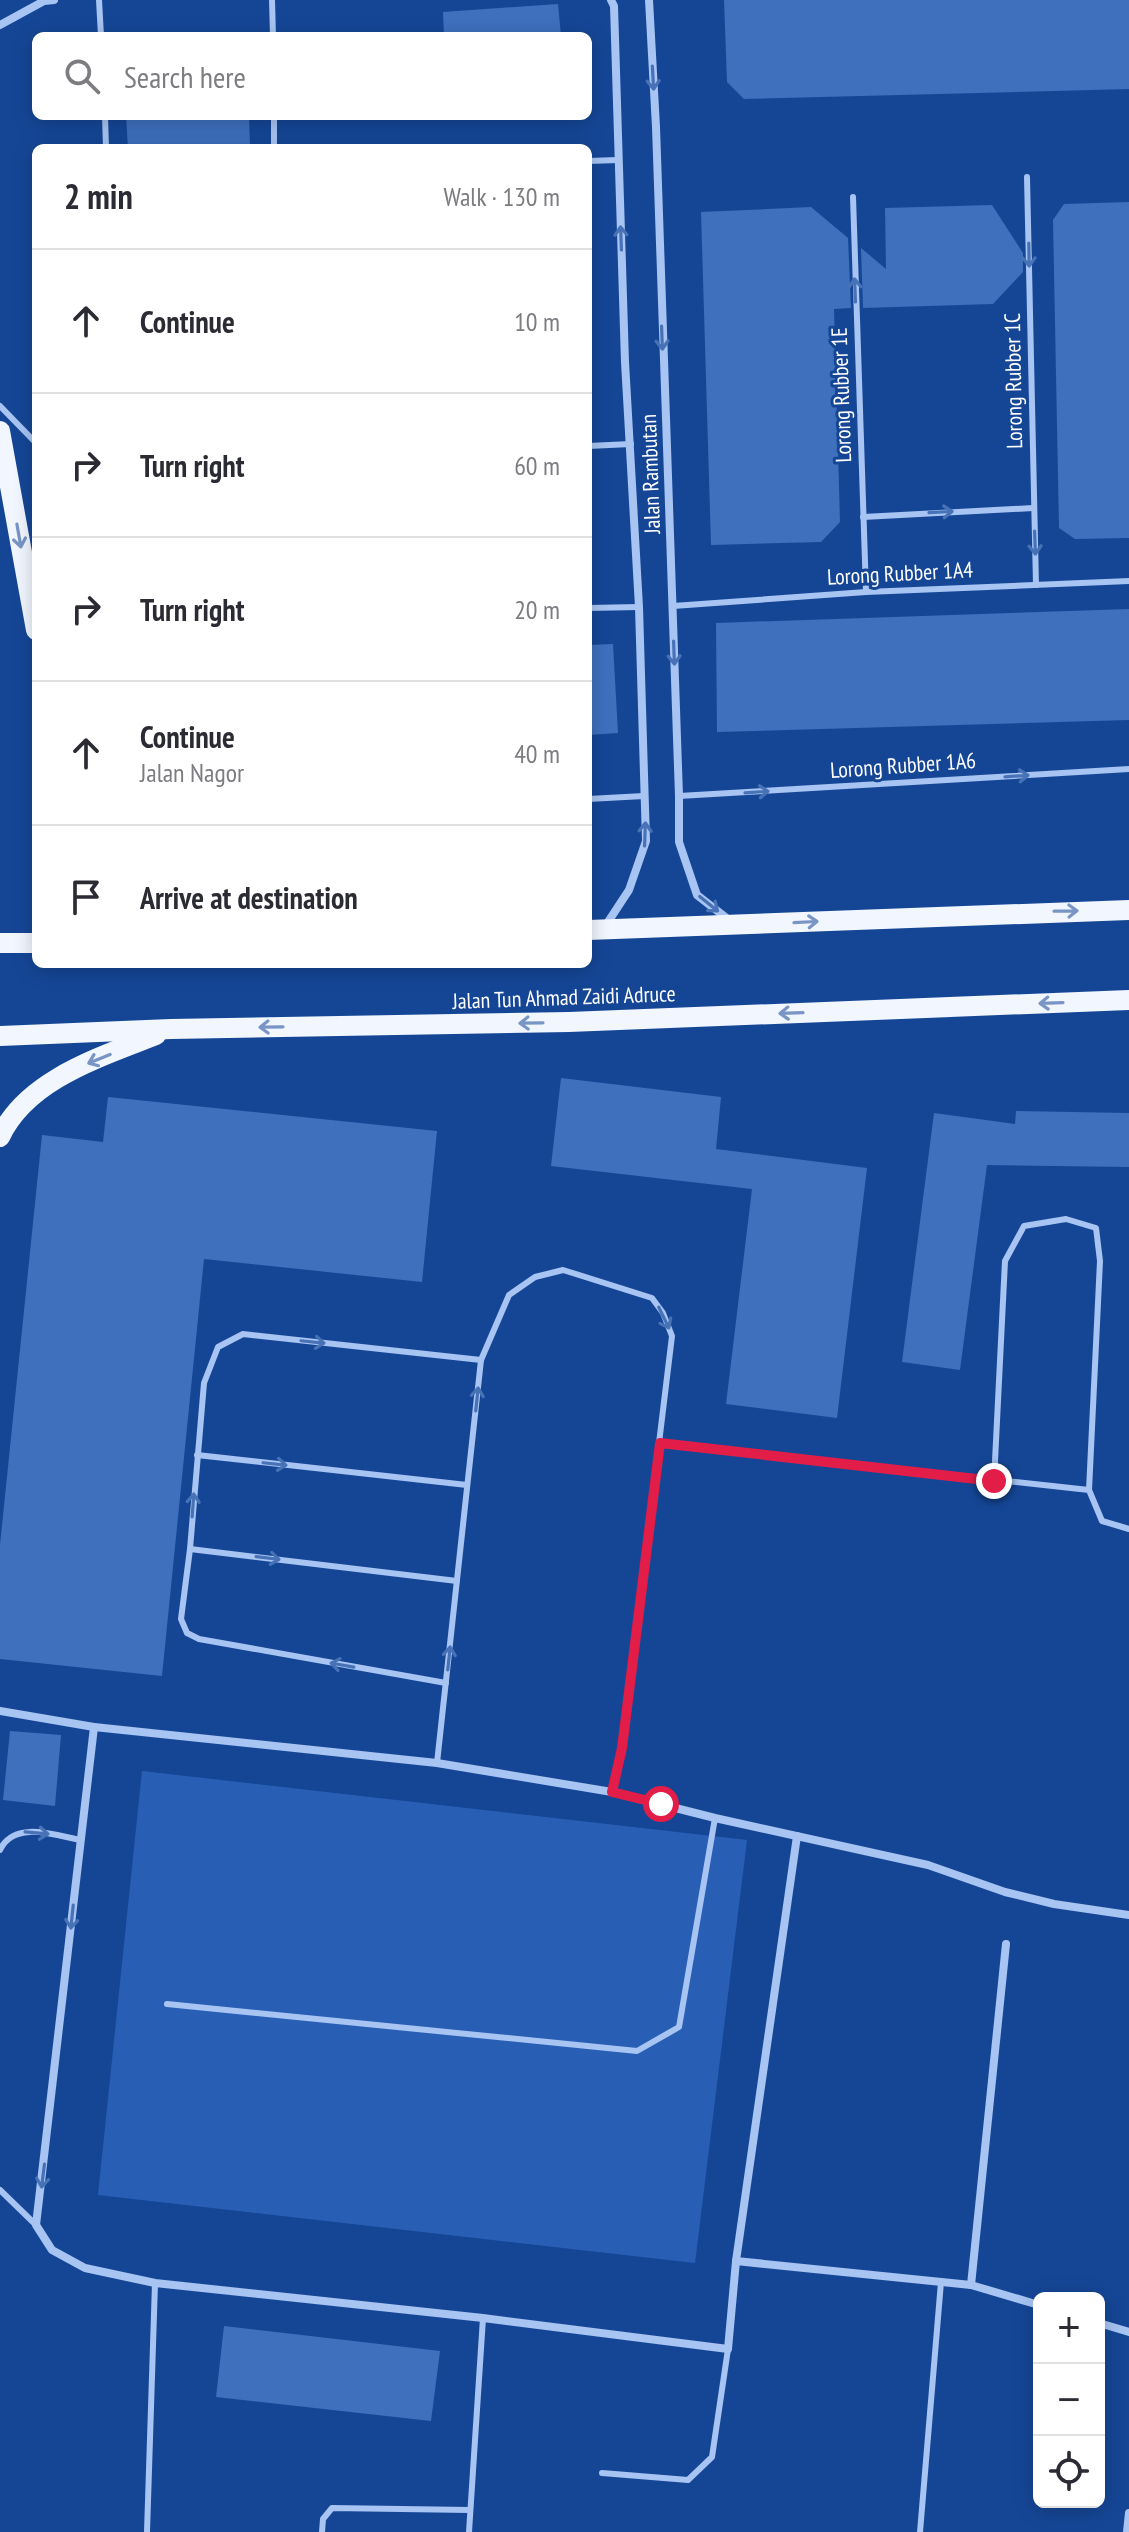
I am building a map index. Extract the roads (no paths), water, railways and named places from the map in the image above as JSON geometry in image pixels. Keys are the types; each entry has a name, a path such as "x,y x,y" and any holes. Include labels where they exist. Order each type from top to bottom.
{"main road":[{"path":"0,431 32,608"},
{"path":"596,930 1129,910"},
{"path":"0,943 32,943"},
{"name":"Jalan Tun Ahmad Zaidi Adruce","path":"0,1036 171,1029 569,1022 1129,1000"},
{"path":"0,1137 5,1125 46,1084 83,1065 171,1029"}],"street":[{"path":"0,25 44,1 54,0"},
{"name":"Jalan Rambutan","path":"596,930 629,890 646,841 639,607 625,362 614,6 611,0"},
{"name":"Jalan Rambutan","path":"649,0 673,606 679,842 697,895 735,925"},
{"path":"0,1711 94,1727 437,1763 612,1792 928,1865 1005,1892 1054,1904 1129,1915"},
{"path":"94,1727 36,2225 52,2250 85,2268 155,2283 483,2318 728,2349 736,2261 797,1836"},
{"path":"971,2285 1006,1944"},
{"path":"736,2261 971,2285 1033,2303"},
{"path":"1105,2325 1129,2332"},
{"path":"1127,2532 1129,2513"}],"lane":[{"path":"99,0 101,32"},
{"path":"272,0 273,32"},
{"path":"105,120 106,144"},
{"path":"274,120 274,144"},
{"path":"592,161 618,160"},
{"name":"Lorong Rubber 1C","path":"1027,177 1036,585"},
{"name":"Lorong Rubber 1E","path":"853,197 866,592"},
{"path":"0,406 32,439"},
{"path":"592,446 631,444"},
{"path":"863,517 1033,508"},
{"name":"Lorong Rubber 1A4","path":"673,606 866,592 1129,581"},
{"path":"592,608 639,607"},
{"name":"Lorong Rubber 1A6","path":"679,796 1129,769"},
{"path":"592,799 644,796"},
{"path":"994,1481 1005,1261 1024,1226 1066,1219 1096,1228 1100,1261 1089,1490 1102,1521 1129,1529"},
{"path":"437,1763 481,1360 509,1295 535,1277 563,1270 652,1298 663,1313 672,1336 622,1748 612,1792"},
{"path":"446,1683 199,1639 187,1633 181,1619 204,1383 218,1347 243,1334 481,1360"},
{"path":"660,1443 1089,1490"},
{"path":"197,1455 467,1485"},
{"path":"190,1549 457,1581"},
{"path":"167,2004 637,2051 679,2027 715,1818"},
{"path":"0,1850 3,1842 26,1831 80,1840"},
{"path":"0,2190 36,2225"},
{"path":"920,2532 941,2282"},
{"path":"147,2532 155,2283"},
{"path":"469,2532 483,2318"},
{"path":"602,2473 688,2480 712,2457 728,2349"},
{"path":"322,2532 323,2519 332,2508 470,2510"}]}
